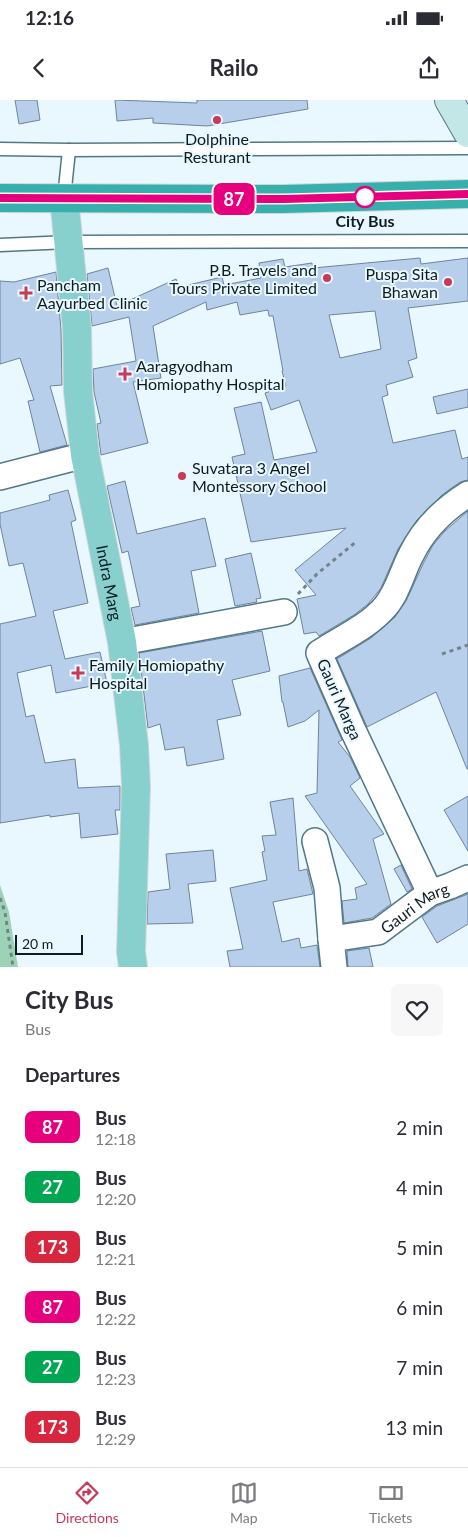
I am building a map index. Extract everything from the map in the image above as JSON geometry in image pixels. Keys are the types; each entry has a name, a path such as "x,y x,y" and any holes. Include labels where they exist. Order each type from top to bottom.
{"highway":[{"path":"0,198 284,199 468,194"}],"main road":[{"path":"449,100 468,133"},
{"name":"Indra Marg","path":"64,198 77,329 78,391 85,455 122,642 134,745 136,786 131,952 133,967"}],"street":[{"path":"0,477 85,455"},
{"name":"Gauri Marga","path":"430,893 352,728 319,653 365,624 385,607 398,586 411,555 428,527 468,494"},
{"path":"122,642 284,612"},
{"path":"315,841 326,888 334,967"},
{"name":"Gauri Marg","path":"331,938 378,932 430,893 468,878"}],"lane":[{"path":"0,149 468,148"},
{"path":"64,198 69,150"},
{"path":"0,245 69,242 468,241"}],"path":[{"path":"284,612 300,591 357,541"},
{"path":"442,654 468,644"},
{"path":"0,898 5,912 12,967"}],"green space":[{"path":"0,885 9,912 18,967 0,967"}],"building":[{"path":"15,100 37,100 40,120 19,124"},
{"path":"115,100 197,103 197,100 307,100 308,109 207,126 153,123 153,118 117,121"},
{"path":"420,258 421,264 468,258 468,301 408,308 417,358 408,361 413,377 386,385 388,395 382,397 393,443 455,430 462,459 468,457 468,480 460,482 442,495 417,520 398,549 381,588 368,604 354,615 319,636 316,632 304,634 297,599 316,595 295,570 346,528 251,542 232,457 245,454 234,408 261,402 274,460 317,452 299,400 271,410 265,393 286,386 273,316 269,316 268,310 240,315 237,302 207,310 206,302 153,326 161,378 133,382 148,443 101,455 97,424 101,423 94,392 93,369 136,361 129,317 92,326 87,274 108,268 117,306 176,279 180,287 222,277 224,285 261,278 259,263 283,259 285,267 312,263 313,268","holes":["375,311 381,349 340,358 329,315"]},
{"path":"56,272 61,330 62,385 50,386 67,445 40,452 28,401 34,400 20,358 0,364 0,281 14,282"},
{"path":"468,389 468,407 437,414 433,397"},
{"path":"125,481 137,534 205,518 216,566 191,571 199,613 135,625 131,608 140,606 128,551 122,553 107,486"},
{"path":"68,490 76,520 71,522 88,603 53,611 65,659 100,652 107,683 56,693 51,665 17,673 26,717 34,715 45,763 75,759 78,788 120,786 120,810 115,810 118,834 81,838 79,813 50,817 50,815 0,823 0,624 36,616 23,563 9,566 0,524 0,513 50,500 49,495"},
{"path":"468,511 467,769 436,692 367,727 337,659 371,638 395,617 406,601 433,545 445,531"},
{"path":"251,553 261,598 256,599 257,602 235,606 225,559"},
{"path":"262,631 270,671 232,680 241,715 217,720 224,759 187,766 184,747 165,750 160,724 148,728 139,653"},
{"path":"310,668 342,740 338,742 350,757 360,778 350,786 384,834 373,839 391,904 372,918 344,923 342,901 357,899 355,888 367,884 305,796 317,793 319,710 305,721 288,727 282,702 279,676"},
{"path":"468,796 468,851 444,810"},
{"path":"293,798 299,871 307,869 313,894 273,902 282,942 299,938 301,948 317,945 320,967 230,967 227,951 243,949 230,888 267,880 262,852 265,851 262,836 276,835 270,802"},
{"path":"213,850 216,881 188,884 193,923 147,924 148,892 170,889 166,854"},
{"path":"401,865 412,889 407,892 394,869"},
{"path":"468,894 468,924 437,943 422,917 437,906"},
{"path":"369,948 373,967 348,967 347,951"}],"bus line":[{"name":"87","path":"0,198 284,199 468,194"}],"place":[{"name":"Dolphine Resturant","path":"217,120"},
{"name":"City Bus","path":"365,197"},
{"name":"P.B. Travels and Tours Private Limited","path":"327,278"},
{"name":"Puspa Sita Bhawan","path":"448,282"},
{"name":"Pancham Aayurbed Clinic","path":"26,293"},
{"name":"Aaragyodham Homiopathy Hospital","path":"125,374"},
{"name":"Suvatara 3 Angel Montessory School","path":"182,476"},
{"name":"Family Homiopathy Hospital","path":"78,673"}]}
